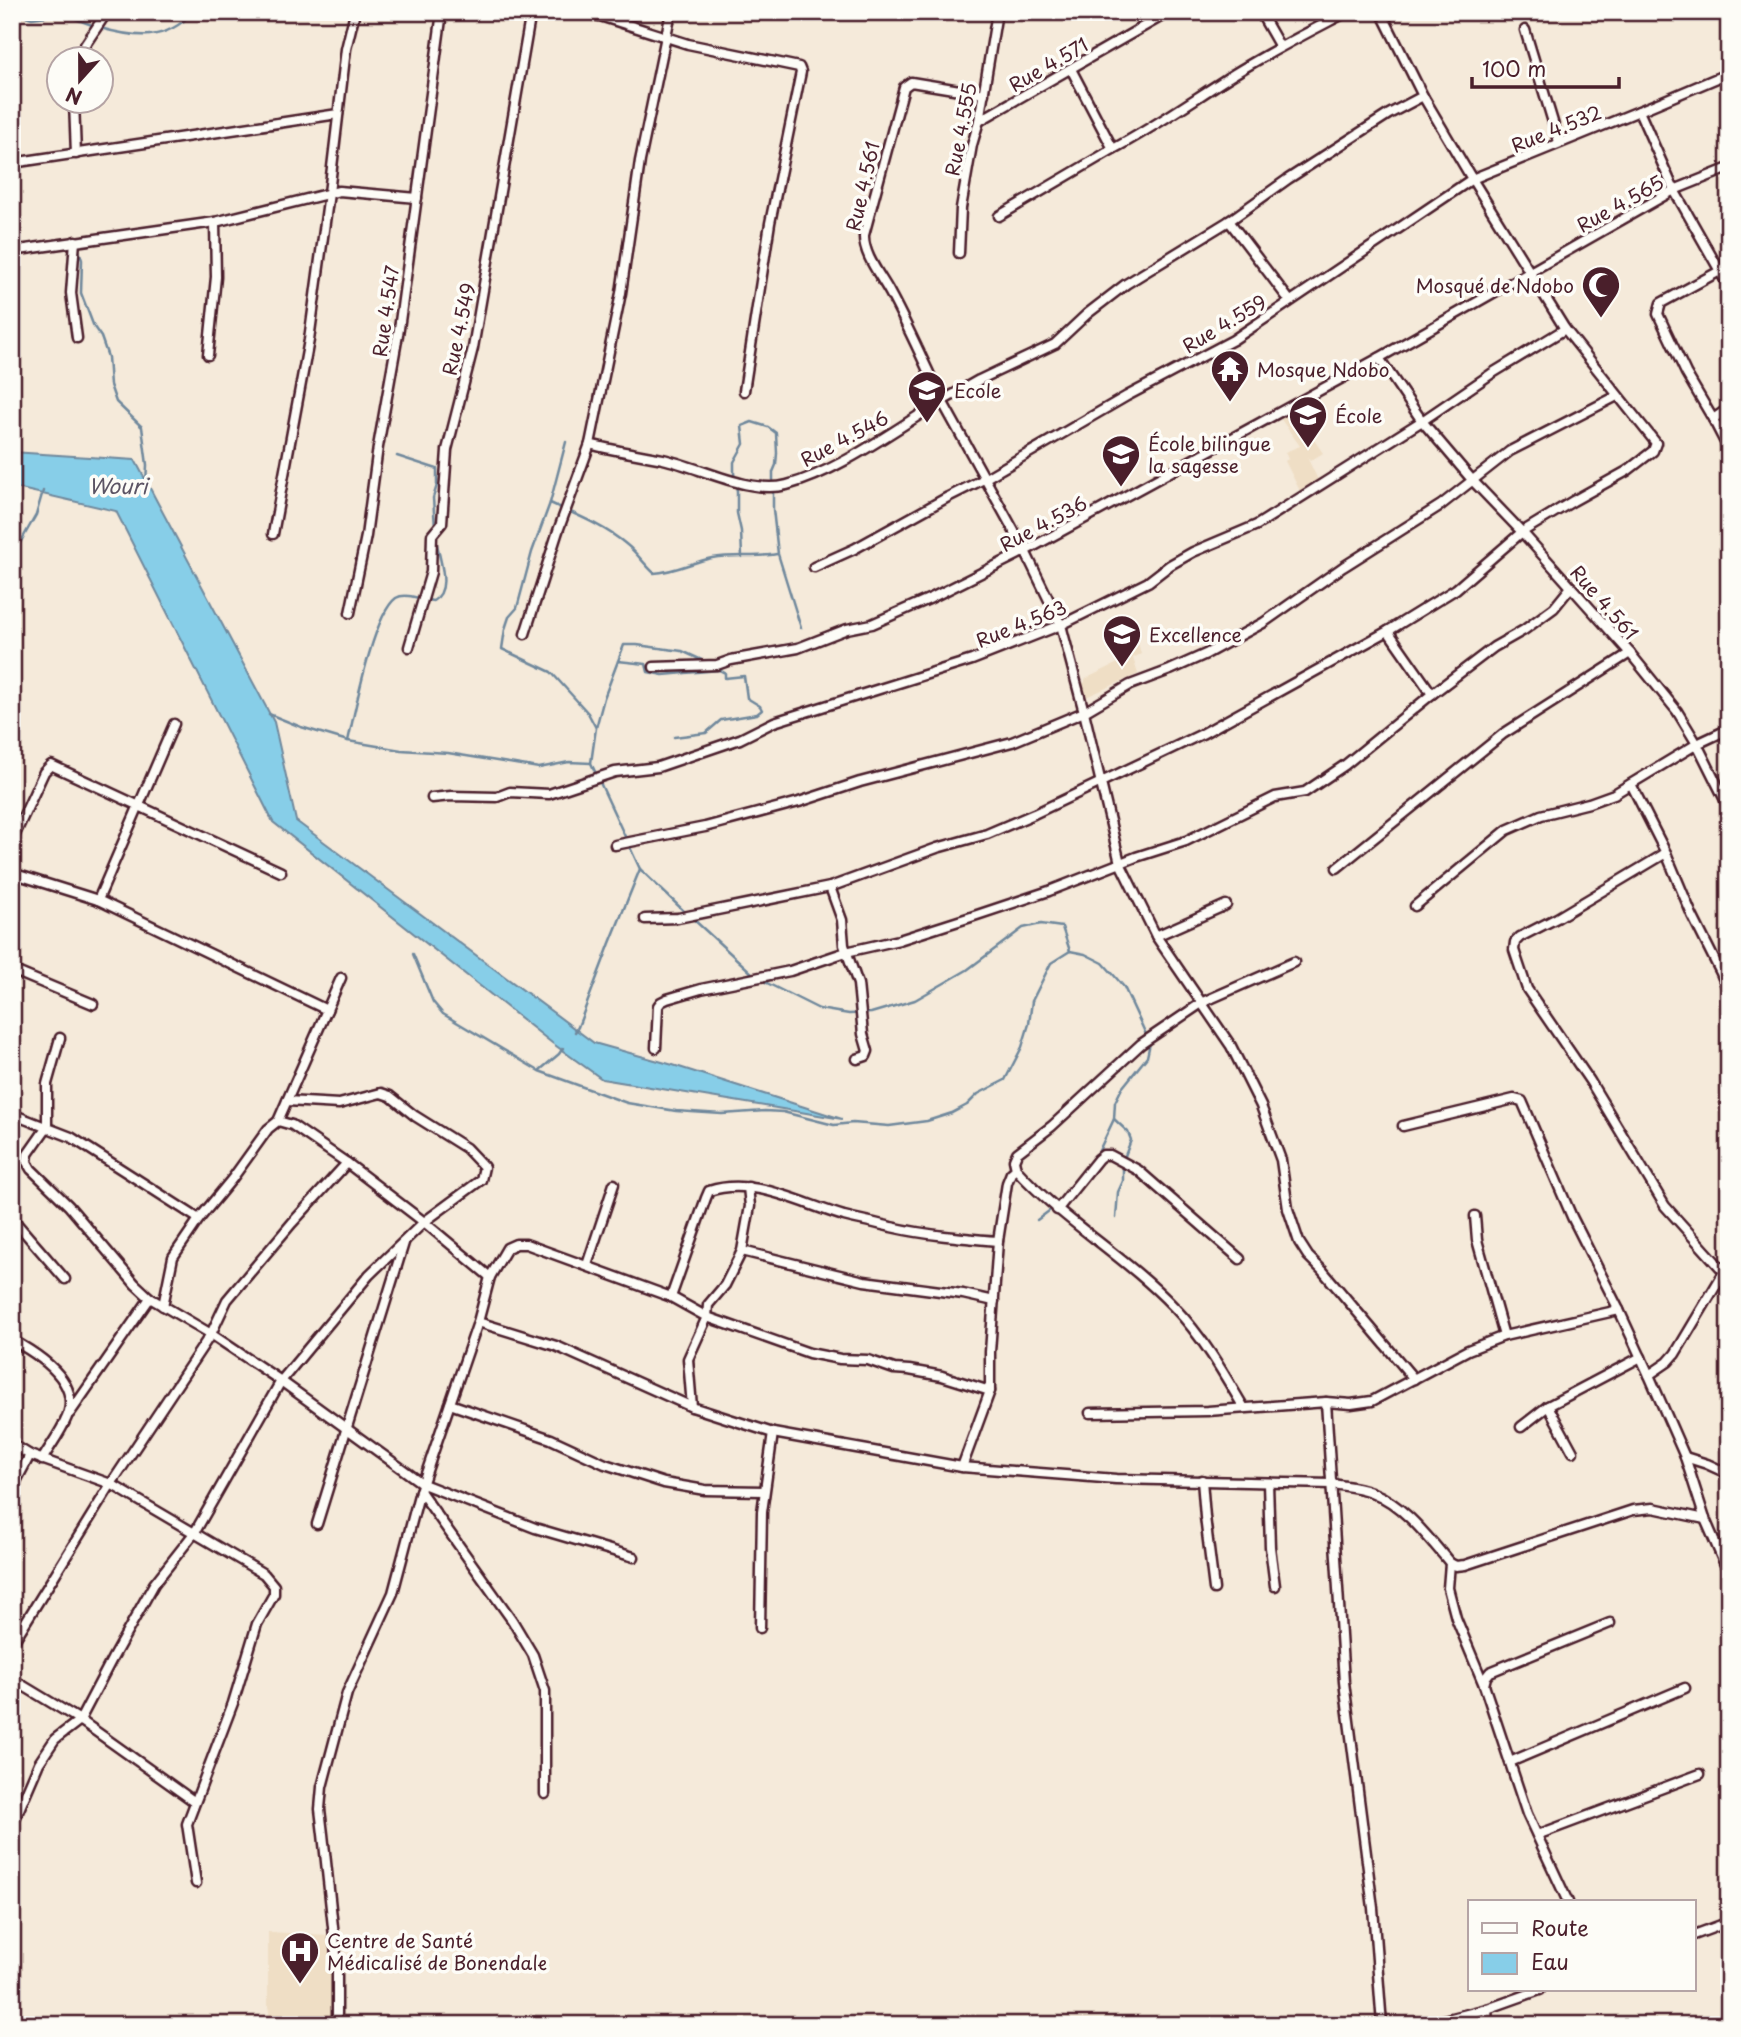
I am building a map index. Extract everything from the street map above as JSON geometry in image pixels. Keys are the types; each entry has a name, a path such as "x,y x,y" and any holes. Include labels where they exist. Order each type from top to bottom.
{"street":[{"path":"84,46 107,12"},
{"path":"273,534 309,340 346,48 355,12"},
{"name":"Rue 4.547","path":"350,613 366,536 378,447 400,329 442,12"},
{"name":"Rue 4.549","path":"409,647 431,572 431,540 433,533 442,523 447,450 473,348 531,12"},
{"path":"579,12 600,16 666,38 799,66 802,72 770,223 744,391"},
{"path":"525,634 558,531 590,444 621,293 639,161 671,12"},
{"name":"Rue 4.555","path":"959,253 961,208 984,94 996,12"},
{"name":"Rue 4.571","path":"979,121 1169,12"},
{"path":"1260,12 1280,47"},
{"path":"999,216 1146,132 1225,79 1347,12"},
{"path":"645,919 678,918 830,887 937,848 987,834 1101,782 1202,734 1388,631 1456,589 1522,532 1627,471 1653,451 1656,443 1565,329 1472,179 1423,96 1381,12"},
{"path":"1525,30 1559,142"},
{"path":"1071,69 1113,149"},
{"name":"Rue 4.532","path":"1472,179 1729,73"},
{"name":"Rue 4.561","path":"942,401 891,294 875,267 864,241 864,234 904,87 911,82 984,94"},
{"name":"Rue 4.546","path":"590,444 765,486 786,485 829,469 979,380 1055,344 1087,314 1126,284 1229,221 1389,114 1423,96"},
{"path":"1639,111 1674,190 1729,287"},
{"path":"12,163 338,114"},
{"path":"75,116 76,154"},
{"name":"Rue 4.565","path":"1530,272 1674,190 1729,168"},
{"name":"Rue 4.559","path":"814,566 854,549 984,480 1126,396 1233,340 1472,179"},
{"path":"12,251 215,222 339,191 416,198"},
{"path":"1229,221 1290,301"},
{"path":"208,355 216,276 215,222"},
{"path":"75,241 71,293 76,338"},
{"path":"1729,267 1661,303 1658,314 1686,373 1729,450"},
{"name":"Rue 4.536","path":"654,667 717,665 799,648 847,629 872,624 919,603 1025,551 1379,358 1530,272"},
{"name":"Rue 4.563","path":"432,798 497,797 510,792 549,794 615,772 658,766 740,739 774,722 972,660 1061,625 1148,582 1170,565 1194,552 1256,525 1565,329"},
{"name":"Rue 4.561","path":"1337,868 1503,734 1630,653 1473,481 1422,421 1379,358"},
{"path":"615,845 705,827 1012,742 1084,712 1130,685 1206,654 1262,624 1343,567 1441,505 1510,451 1618,396"},
{"path":"942,401 1025,551 1061,625 1121,863 1156,936 1231,1046 1261,1105 1280,1160 1288,1209 1298,1242 1414,1379"},
{"path":"1713,419 1729,408"},
{"path":"656,1048 657,1013 661,1002 701,989 790,971 846,952 899,940 971,917 1186,841 1275,797 1305,792 1345,765 1432,694 1494,648 1554,608 1571,587"},
{"path":"1388,631 1432,694"},
{"path":"1630,653 1677,711 1729,808"},
{"path":"98,900 174,724"},
{"path":"1415,906 1507,831 1541,815 1614,794 1697,744 1729,729"},
{"path":"12,841 34,790 51,765 281,872"},
{"path":"1631,784 1666,853 1729,993"},
{"path":"1649,1375 1675,1354 1727,1275 1665,1206 1590,1082 1527,989 1514,950 1515,942 1520,937 1666,853"},
{"path":"12,873 98,900 327,1010"},
{"path":"830,887 842,920 846,952 858,984 863,1034 868,1051 866,1056 857,1059"},
{"path":"1156,936 1226,905"},
{"path":"1244,1408 1210,1351 1174,1307 1128,1266 1057,1210 1016,1169 1014,1160 1017,1153 1052,1126 1141,1044 1203,1002 1294,962"},
{"path":"12,970 93,1004"},
{"path":"163,1306 173,1257 268,1129 278,1121 341,978"},
{"path":"60,1038 47,1084 47,1127 28,1154 27,1161 31,1168 69,1206 135,1284 150,1297 281,1381 347,1428 421,1488 533,1655 545,1690 545,1794"},
{"path":"12,1826 48,1748 55,1739 80,1720 154,1584 195,1532 281,1381 369,1275 424,1222 481,1180 484,1167 466,1148 415,1116 390,1096 381,1093 339,1104 287,1101"},
{"path":"1404,1126 1514,1099 1522,1101 1572,1217 1619,1310 1685,1457 1705,1519 1729,1574"},
{"path":"12,1114 71,1137 199,1219"},
{"path":"278,1121 292,1125 346,1163 424,1222 490,1277"},
{"path":"1057,1210 1098,1158 1110,1155 1138,1170 1240,1259"},
{"path":"12,1644 111,1484 211,1334 228,1300 346,1163"},
{"path":"962,1467 990,1391 998,1241 1007,1183 1016,1169"},
{"path":"587,1265 614,1184"},
{"path":"671,1297 709,1191 718,1189 748,1187 896,1228 998,1241"},
{"path":"692,1407 688,1359 707,1317 708,1306 725,1285 742,1251 750,1206 748,1187"},
{"path":"1475,1216 1477,1240 1504,1336"},
{"path":"12,1218 65,1279"},
{"path":"317,1524 404,1243"},
{"path":"337,2025 337,1965 320,1809 322,1787 347,1693 393,1593 421,1488 478,1322 490,1277 507,1248 526,1244 587,1265 671,1297 707,1317 809,1353 839,1359 868,1360 894,1369 942,1376 990,1391"},
{"path":"742,1251 863,1281 963,1294 994,1301"},
{"path":"42,1460 68,1416 150,1297"},
{"path":"1090,1413 1208,1411 1372,1401 1468,1350 1504,1336 1619,1310"},
{"path":"478,1322 556,1346 692,1407 773,1433 962,1467 1116,1479 1332,1484 1358,1488 1373,1492 1402,1511 1450,1563 1457,1566 1633,1510 1653,1508 1705,1519"},
{"path":"12,1340 55,1369 69,1396 68,1416"},
{"path":"1521,1427 1548,1406 1641,1357"},
{"path":"1326,1402 1344,1682 1373,1908 1382,2025"},
{"path":"450,1404 551,1439 605,1464 664,1483 705,1490 764,1491"},
{"path":"1548,1406 1573,1452"},
{"path":"760,1628 762,1512 773,1433"},
{"path":"12,1444 42,1460 111,1484 264,1574 274,1586 274,1594 257,1624 233,1703 187,1825 196,1883"},
{"path":"12,1489 30,1455"},
{"path":"1685,1457 1729,1474"},
{"path":"1202,1480 1214,1589"},
{"path":"1268,1483 1270,1547 1275,1586"},
{"path":"421,1488 535,1528 634,1557"},
{"path":"1450,1563 1448,1588 1456,1618 1484,1685 1527,1814 1567,1900"},
{"path":"1484,1685 1490,1672 1610,1623"},
{"path":"12,1679 80,1720 195,1802"},
{"path":"1510,1762 1685,1688"},
{"path":"1537,1835 1700,1774"},
{"path":"1696,1934 1729,1922"},
{"path":"1423,2025 1487,2010 1534,1992"},
{"path":"1487,2010 1488,2025"}],"shaded area":[{"name":"École","path":"1293,409 1323,453 1310,461 1307,457 1319,482 1301,493 1285,461 1288,459 1285,452 1300,446 1280,418"},
{"name":"Excellence","path":"1125,628 1129,641 1137,639 1141,654 1133,658 1138,674 1086,697 1082,683 1085,679 1122,661 1116,641 1110,642 1107,634"},
{"name":"Centre de Santé Médicalisé de Bonendale","path":"268,1932 331,1935 333,2025 271,2025 268,2006"}],"water":[{"name":"Wouri","path":"12,452 135,460 274,722 296,821 594,1043 673,1065 842,1119 602,1079 552,1043 273,822 116,511 12,487"}],"waterway":[{"path":"14,12 32,18 62,14 92,25"},
{"path":"100,28 126,34 150,35 172,29 193,12"},
{"path":"78,246 82,260 81,293 108,357 110,385 116,402 142,427 147,465 146,483"},
{"path":"742,557 734,462 744,444 742,426 752,422 768,427 776,433 773,509 778,554 801,628"},
{"path":"566,442 517,608 509,617 505,629 502,649 551,672 588,713 596,728"},
{"path":"397,456 437,469 437,485 433,498 435,527"},
{"path":"12,557 36,515 43,491"},
{"path":"550,503 590,521 618,538 654,573 712,558 777,554"},
{"path":"348,741 366,665 388,608 400,596 433,601 439,596 443,571 436,537"},
{"path":"687,914 640,869 591,763 604,698 624,645 682,651 706,662"},
{"path":"618,661 646,664 648,672 663,675 719,670"},
{"path":"674,737 706,733 721,720 757,714 762,710 747,698 744,676 725,678 725,673 719,670 718,666"},
{"path":"269,714 348,741 401,750 448,753 539,768 569,762 591,763"},
{"path":"575,1032 640,869"},
{"path":"692,918 754,975"},
{"path":"759,979 819,1009 849,1014 871,1013 915,1000 967,970 1023,928 1041,924 1062,927 1070,951"},
{"path":"413,954 433,1002 443,1014 539,1071 627,1103 676,1111 722,1114 783,1112 834,1125 853,1123 889,1126 927,1121 952,1113 967,1105 978,1094 1005,1080 1022,1047 1032,1001 1051,963 1070,951 1085,954 1103,963 1124,987 1150,1043 1147,1057 1122,1088 1115,1102 1114,1119 1097,1155"},
{"path":"540,1070 563,1048"},
{"path":"1114,1119 1128,1132 1131,1140 1123,1161 1123,1181 1118,1192 1116,1218"},
{"path":"1037,1220 1053,1208"}],"place":[{"name":"Mosqué de Ndobo","path":"1601,319"},
{"name":"Mosque Ndobo","path":"1230,403"},
{"name":"Ecole","path":"927,424"},
{"name":"École","path":"1308,449"},
{"name":"École bilingue la sagesse","path":"1121,488"},
{"name":"Excellence","path":"1122,668"},
{"name":"Centre de Santé Médicalisé de Bonendale","path":"300,1985"}]}
